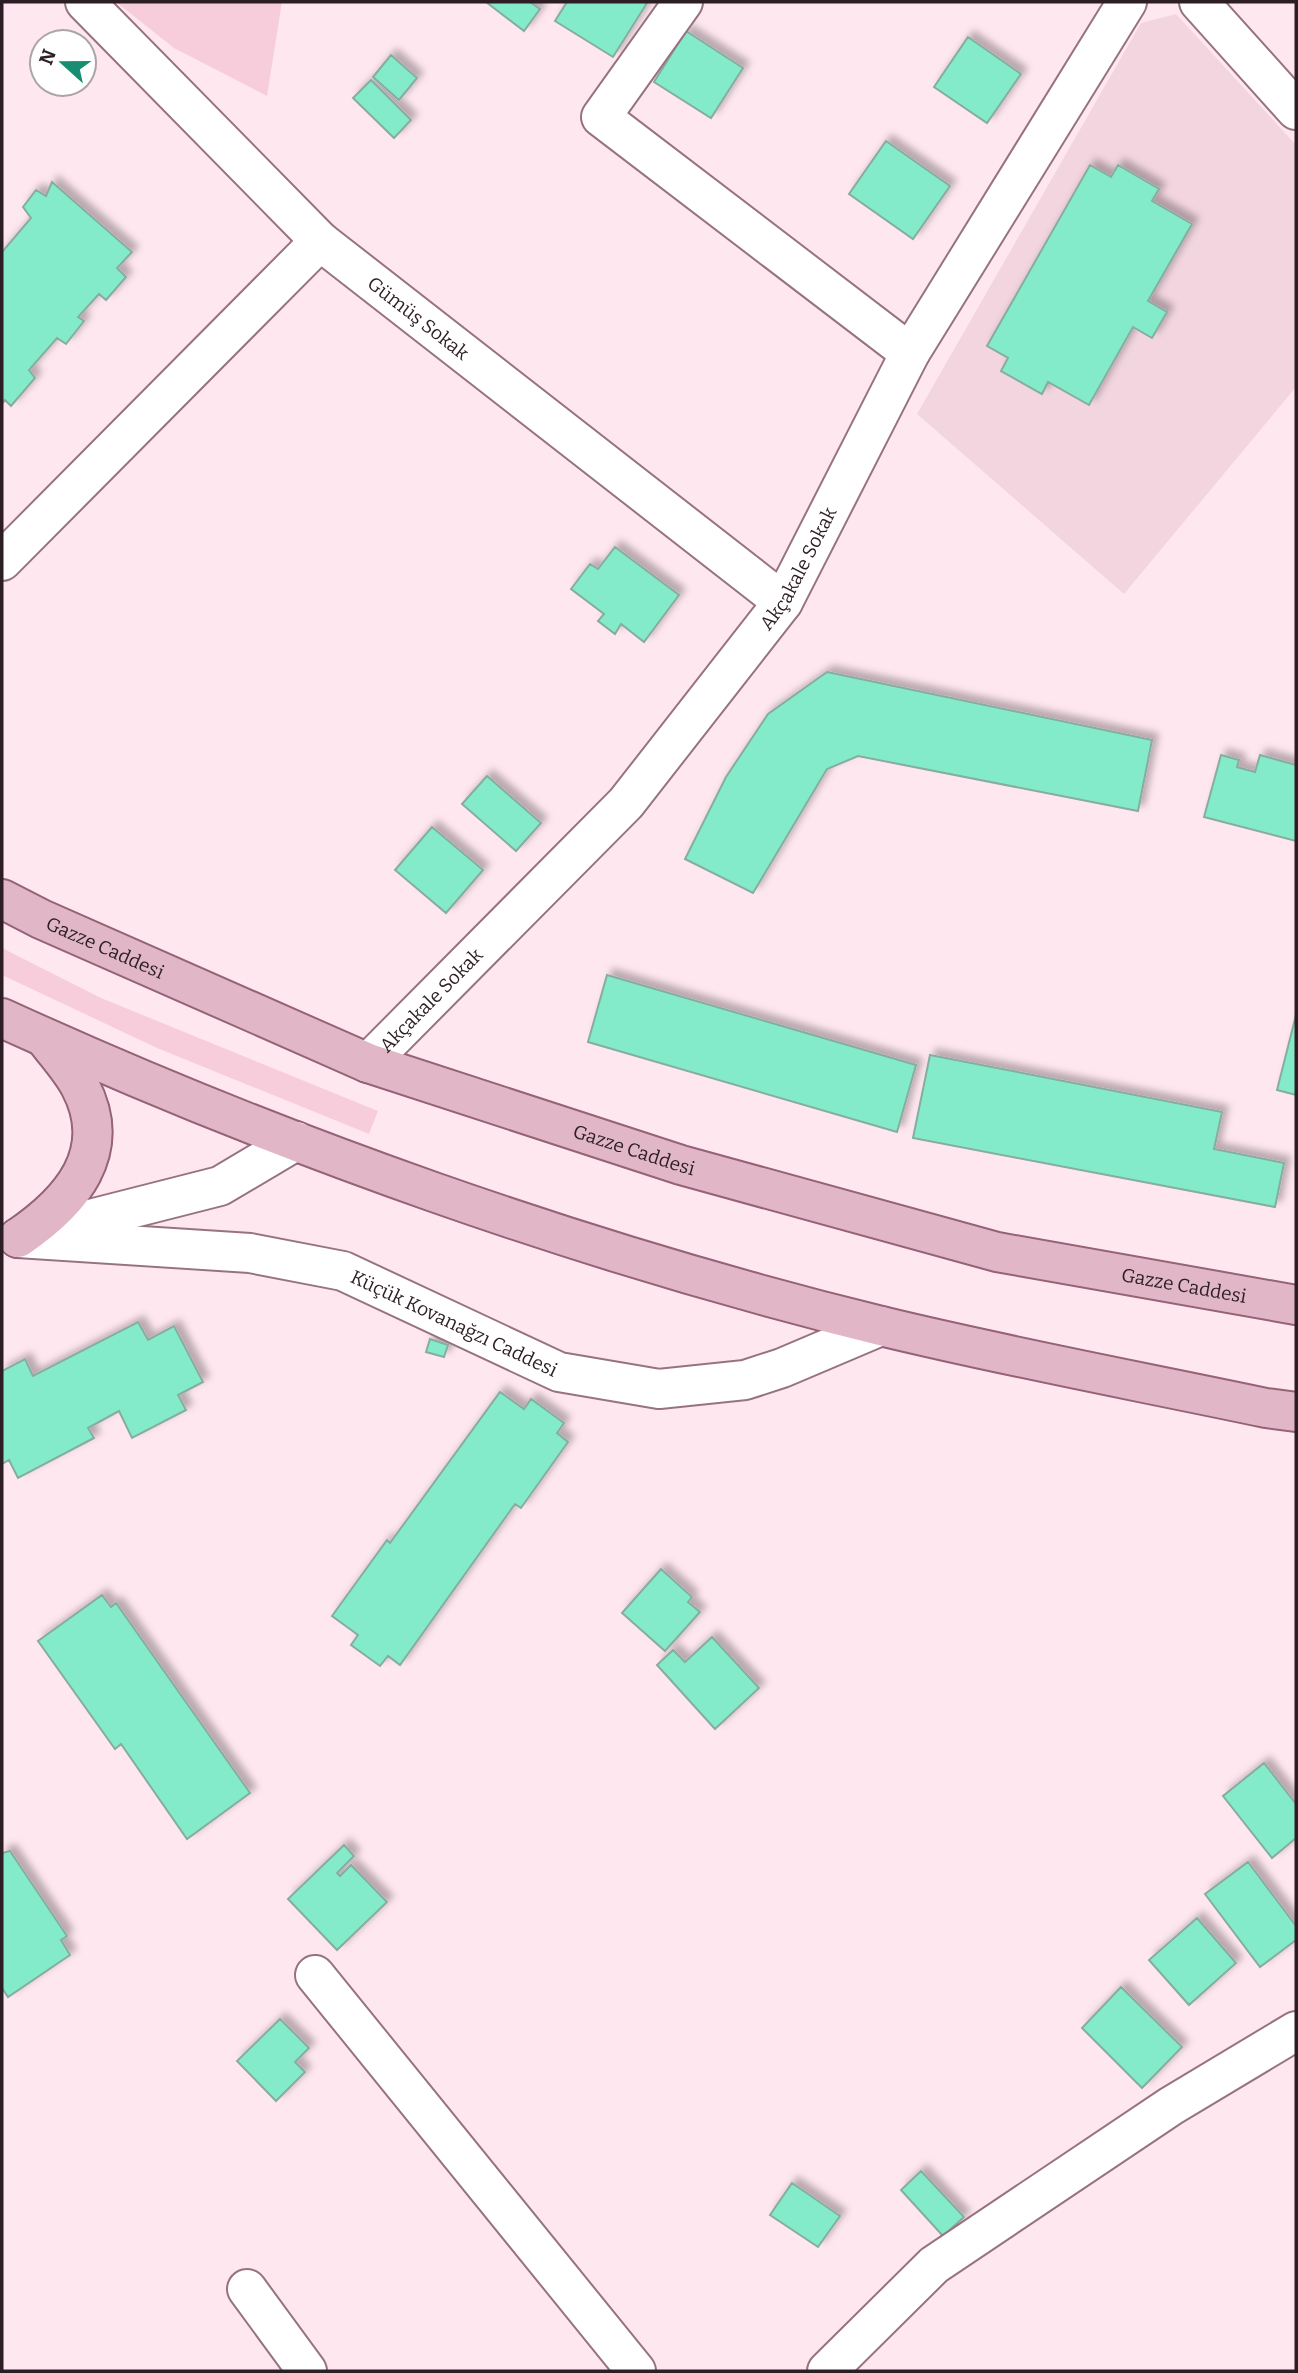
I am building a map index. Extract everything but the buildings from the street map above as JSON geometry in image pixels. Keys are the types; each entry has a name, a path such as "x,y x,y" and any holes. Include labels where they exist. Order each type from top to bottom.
{"main road":[{"name":"Gazze Caddesi","path":"2,898 54,925 368,1063 681,1165 997,1252 1296,1305"},
{"path":"2,1018 296,1141 582,1242 881,1326 1296,1412"},
{"path":"10,1240 64,1202 83,1172 94,1141 88,1106 80,1086 45,1038"}],"street":[{"name":"Gümüş Sokak","path":"85,2 320,241 783,602"},
{"path":"683,2 601,117 910,353"},
{"name":"Akçakale Sokak","path":"368,1063 626,803 783,602 910,353 1127,2"},
{"path":"1199,2 1296,110"},
{"path":"2,561 320,241"},
{"path":"10,1240 220,1186 296,1141"},
{"name":"Küçük Kovanağzı Caddesi","path":"10,1240 250,1253 343,1271 559,1372 659,1389 746,1380 782,1368 881,1326"},
{"path":"315,1975 636,2371"},
{"path":"827,2371 934,2264 1171,2106 1296,2031"},
{"path":"247,2289 307,2371"}],"shaded area":[{"path":"116,2 282,2 267,96 174,48"},
{"path":"1176,14 1296,145 1296,387 1124,594 917,414 1141,23"},
{"path":"2,948 101,998 378,1111 369,1134 157,1048 2,975"}]}
